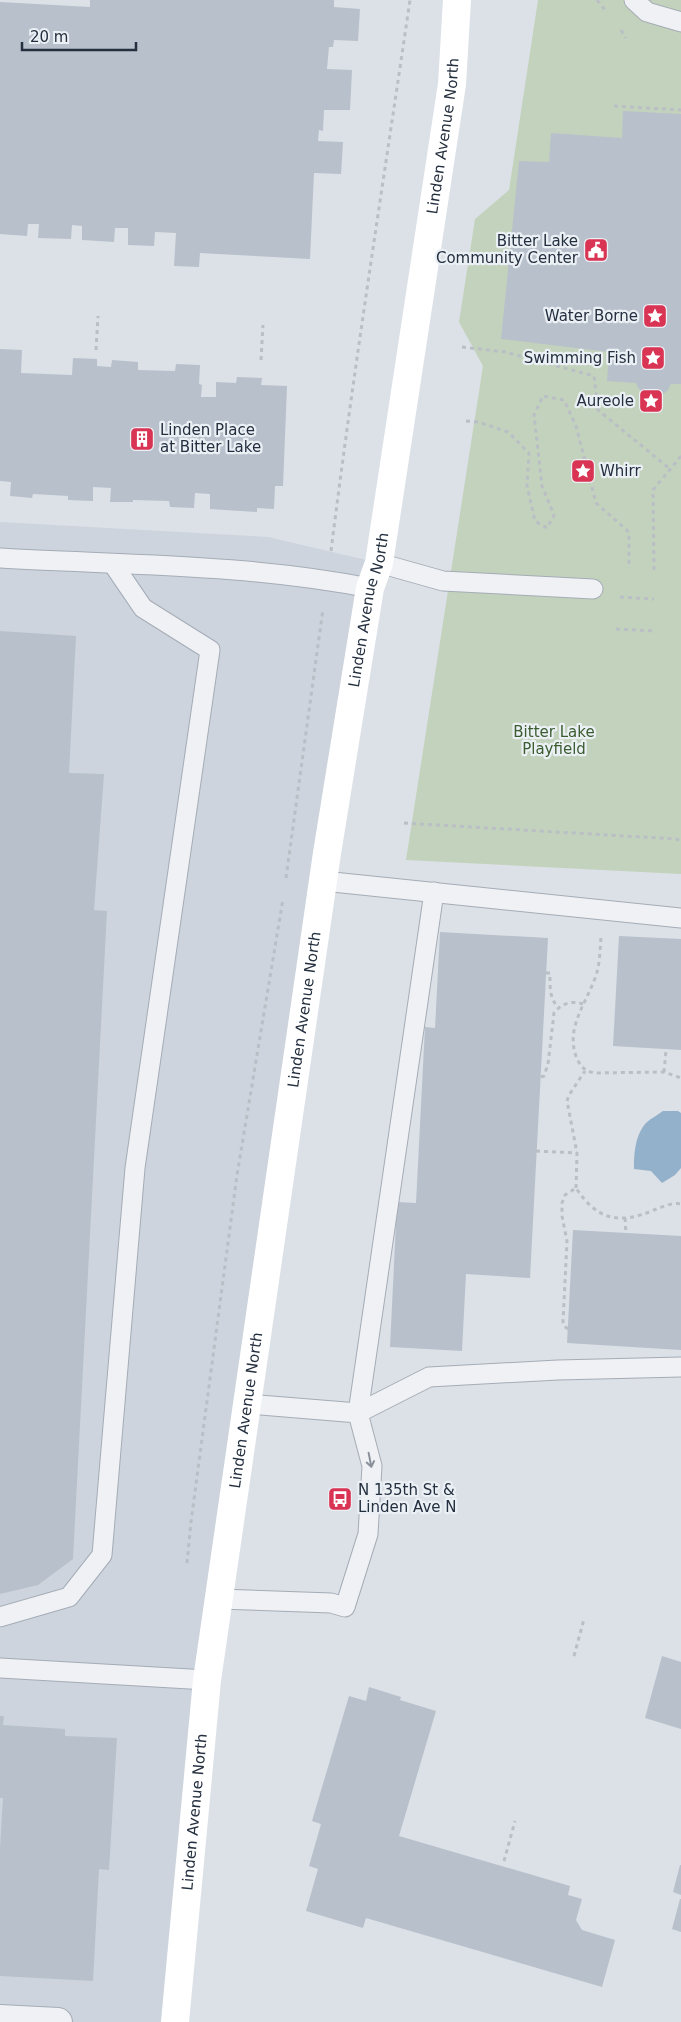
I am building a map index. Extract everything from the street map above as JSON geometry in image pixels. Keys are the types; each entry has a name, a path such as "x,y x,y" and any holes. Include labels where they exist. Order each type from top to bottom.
{"street":[{"name":"Linden Avenue North","path":"175,2022 207,1680 324,880 452,84 457,0"},
{"path":"0,2019 58,2022"}],"lane":[{"path":"634,0 647,12 681,22"},
{"path":"0,558 272,572 327,580 374,576 593,589"},
{"path":"0,1617 69,1597 102,1555 135,1168 210,650 143,608 113,564"},
{"path":"324,880 681,918"},
{"path":"219,1599 331,1604 344,1607 368,1534 372,1466 358,1413 434,892"},
{"path":"248,1404 358,1413 429,1377 558,1370 681,1367"},
{"path":"0,1668 207,1680"}],"path":[{"path":"614,106 681,110"},
{"path":"96,350 98,316"},
{"path":"261,360 263,325"},
{"path":"462,347 504,352 594,376 598,410 670,470"},
{"path":"466,421 478,422 508,432 529,452 527,486 536,522 547,528 554,516 542,486 534,415 543,396 564,400 576,426 596,503 629,532 630,568"},
{"path":"654,570 653,490 681,456"},
{"path":"617,597 654,600"},
{"path":"616,628 655,631"},
{"path":"404,822 681,841"},
{"path":"602,910 600,957 597,972 574,1028 573,1047 579,1064 585,1071 594,1073 664,1072 681,1078"},
{"path":"546,973 550,973 551,992 558,1007"},
{"path":"541,1077 546,1071 554,1013 558,1007 572,1002 583,1004"},
{"path":"664,1072 666,1050"},
{"path":"585,1071 567,1101 577,1153 576,1188 584,1200 601,1214 613,1218 640,1216 668,1205 681,1204"},
{"path":"536,1151 577,1153"},
{"path":"568,1329 564,1326 563,1322 567,1241 564,1230 562,1203 565,1195 576,1188"},
{"path":"625,1218 626,1234"},
{"path":"574,1656 584,1619"},
{"path":"504,1861 515,1821"}],"shaded area":[{"path":"0,522 268,537 379,563 327,853 175,2022 0,2022"}],"green space":[{"name":"Bitter Lake Playfield","path":"538,0 681,0 681,874 406,860 483,366 459,322 475,219 509,190"}],"water":[{"path":"663,1111 678,1111 681,1113 681,1168 675,1175 662,1183 651,1171 634,1169 634,1163 639,1133 648,1121"}],"building":[{"path":"90,0 334,0 334,7 360,9 358,41 334,40 333,47 329,47 327,69 352,70 350,110 324,110 323,131 319,130 318,141 343,142 341,174 314,173 310,259 200,253 199,267 174,266 176,233 155,232 154,246 128,245 128,228 115,228 114,242 82,240 82,226 72,225 71,239 38,238 39,224 28,224 27,236 0,234 0,2 90,7"},
{"name":"Bitter Lake Community Center","path":"623,111 681,114 681,384 671,384 668,390 661,396 653,397 645,394 638,388 636,383 607,381 609,352 501,339 519,161 549,162 551,133 622,138"},
{"name":"Linden Place at Bitter Lake","path":"0,349 22,350 21,373 72,375 73,358 97,359 97,366 111,367 112,360 138,362 138,370 175,371 176,364 200,365 199,384 202,385 201,397 216,397 216,382 236,383 237,377 262,378 261,385 287,386 283,486 275,486 274,509 257,508 257,512 210,509 210,494 195,493 194,508 170,507 169,501 133,500 133,502 110,502 111,488 93,487 93,501 68,500 68,496 33,494 32,498 10,496 11,482 0,481"},
{"path":"0,631 76,636 69,773 104,774 94,910 107,911 73,1559 38,1585 0,1594"},
{"path":"440,932 548,938 530,1278 466,1274 462,1351 390,1347 397,1202 416,1203 425,1027 435,1028"},
{"path":"619,936 681,939 681,1050 613,1046"},
{"path":"573,1230 681,1236 681,1350 567,1343"},
{"path":"662,1656 681,1662 681,1729 645,1718"},
{"path":"369,1687 401,1697 400,1700 436,1711 399,1836 570,1886 568,1895 582,1899 576,1920 582,1930 615,1940 602,1987 366,1918 363,1928 306,1911 318,1869 309,1866 321,1824 312,1821 349,1696 366,1701"},
{"path":"0,1716 4,1716 3,1725 65,1729 65,1736 117,1738 109,1870 99,1869 93,1981 0,1976 0,1848 3,1798 0,1798"},
{"path":"681,1865 681,1895 673,1892"},
{"path":"681,1899 681,1932 672,1929"}],"place":[{"name":"Bitter Lake Community Center","path":"596,250"},
{"name":"Water Borne","path":"655,316"},
{"name":"Swimming Fish","path":"653,358"},
{"name":"Aureole","path":"651,401"},
{"name":"Linden Place at Bitter Lake","path":"142,439"},
{"name":"Whirr","path":"583,471"},
{"name":"N 135th St & Linden Ave N","path":"340,1499"}]}
